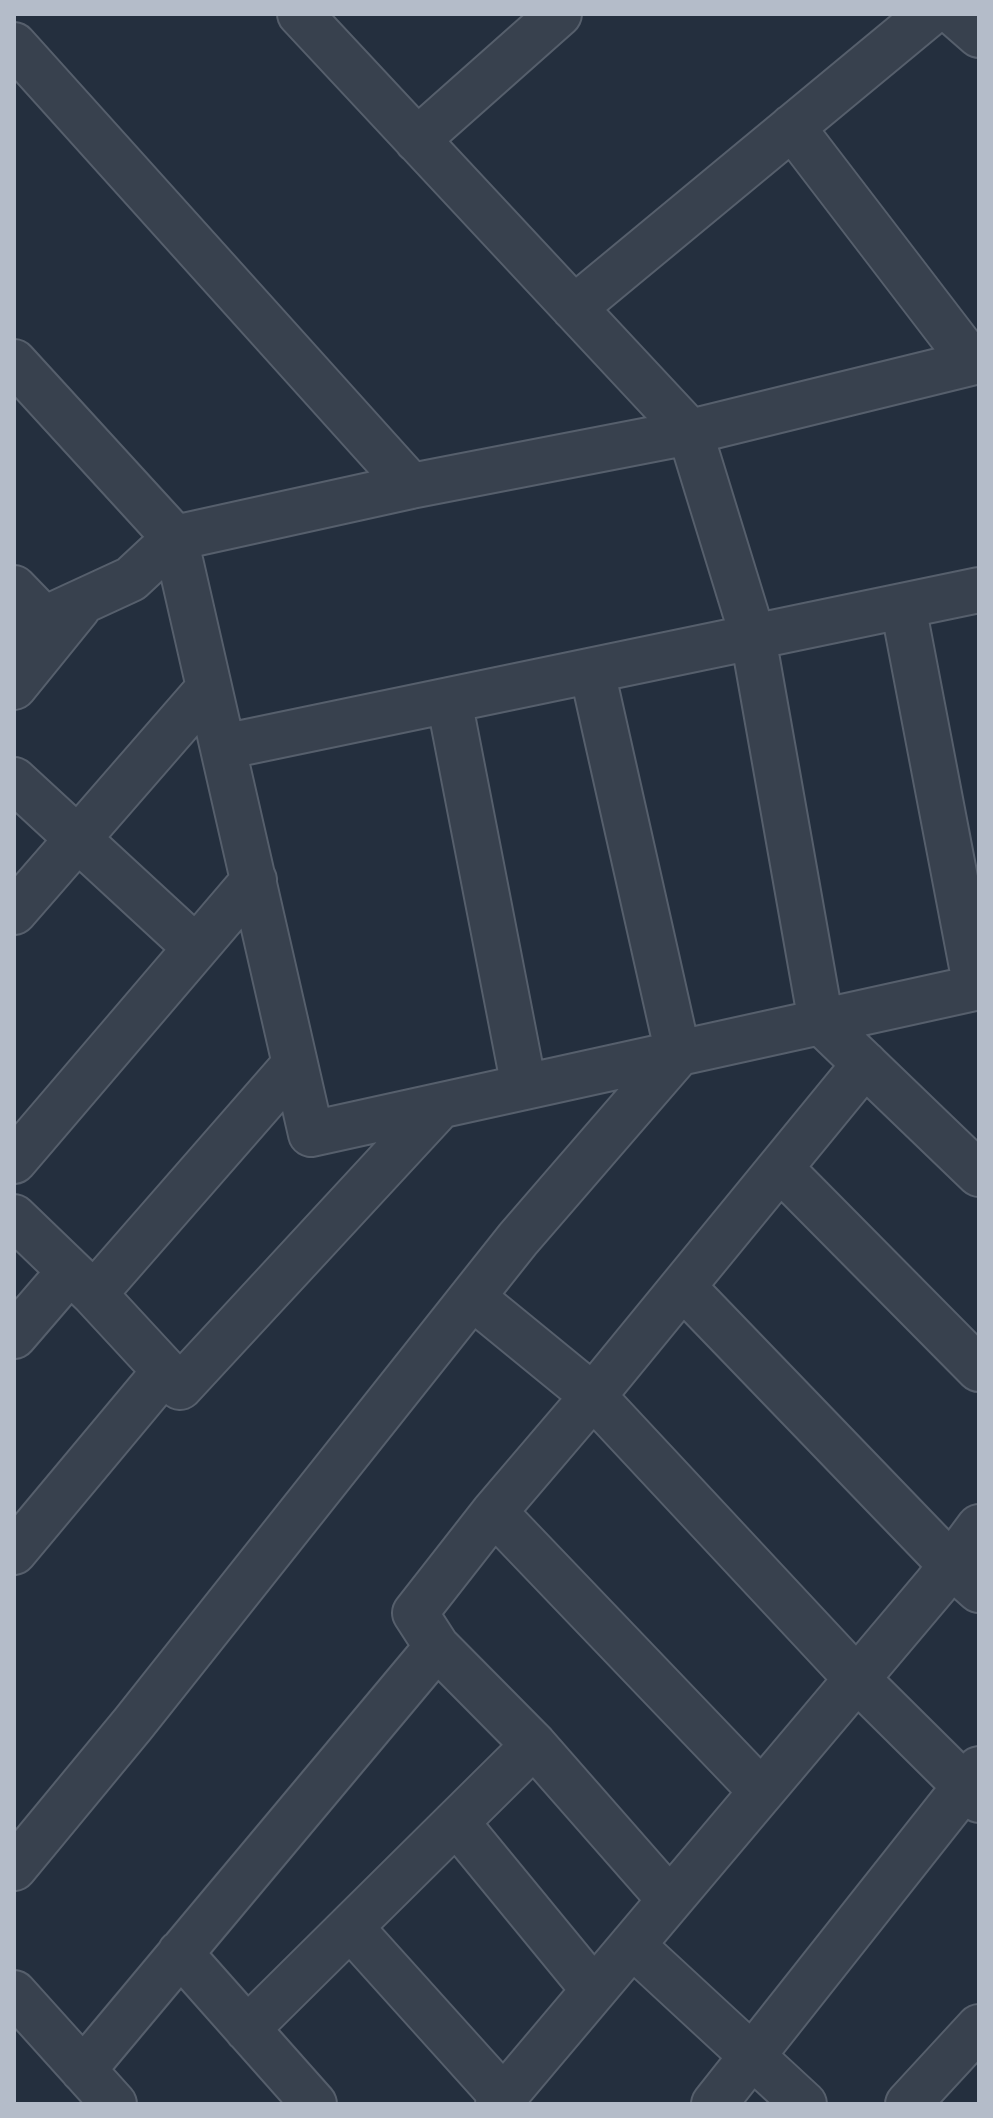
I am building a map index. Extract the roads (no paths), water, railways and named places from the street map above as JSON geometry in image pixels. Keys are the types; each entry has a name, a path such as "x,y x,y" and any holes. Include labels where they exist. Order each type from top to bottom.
{"street":[{"path":"14,21 21,14"},
{"path":"300,14 690,432 753,637 821,1022 979,1174"},
{"path":"417,140 559,14"},
{"path":"574,308 929,14"},
{"path":"955,14 979,35"},
{"path":"14,45 411,486"},
{"path":"14,588 29,626 131,579 175,538 411,486 690,432 975,361 792,127"},
{"path":"14,362 175,538 311,1134 978,987 903,606"},
{"path":"223,747 979,590"},
{"path":"14,687 84,601"},
{"path":"592,671 678,1054"},
{"path":"14,912 209,688"},
{"path":"449,700 524,1087"},
{"path":"14,780 195,947"},
{"path":"14,1161 254,880"},
{"path":"14,1868 472,1297 678,1054"},
{"path":"14,1336 82,1283 295,1064"},
{"path":"670,1900 534,1745 437,1647 415,1613 494,1512 865,1064"},
{"path":"14,1217 82,1283 180,1387 440,1106"},
{"path":"780,1168 979,1369"},
{"path":"683,1287 965,1578"},
{"path":"472,1297 593,1396 857,1679 974,1785 714,2104"},
{"path":"14,1552 165,1371"},
{"path":"494,1512 761,1791"},
{"path":"350,1927 501,2101 857,1679 965,1578 979,1527"},
{"path":"83,2070 437,1647"},
{"path":"247,2029 534,1745"},
{"path":"456,1822 594,1990"},
{"path":"632,1945 804,2104"},
{"path":"180,1953 314,2104"},
{"path":"15,1996 114,2104"},
{"path":"908,2104 979,2027"}]}
